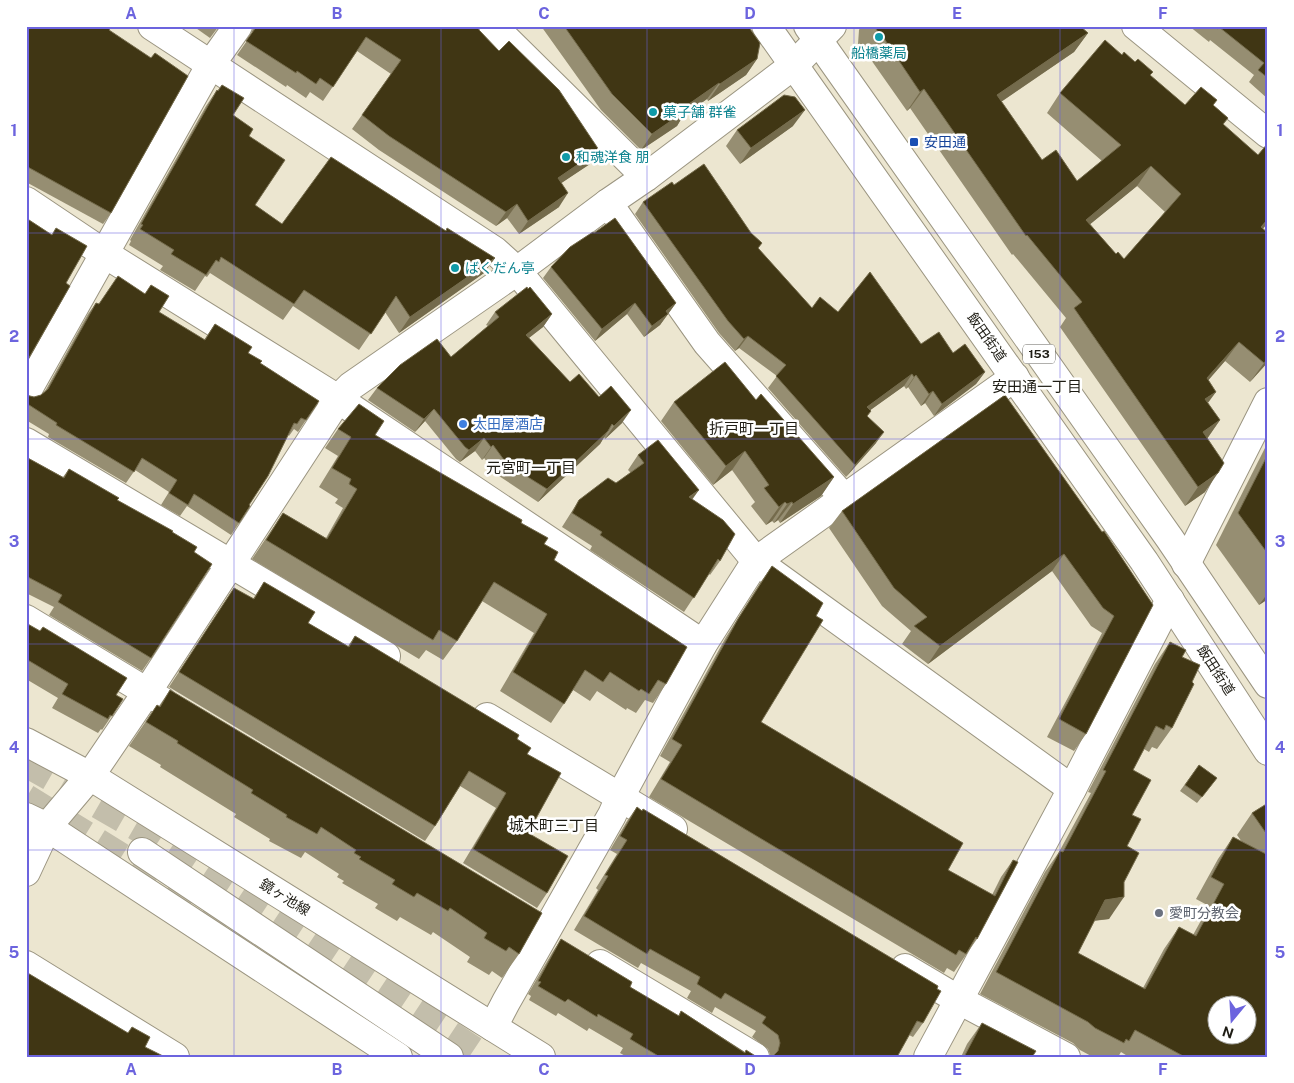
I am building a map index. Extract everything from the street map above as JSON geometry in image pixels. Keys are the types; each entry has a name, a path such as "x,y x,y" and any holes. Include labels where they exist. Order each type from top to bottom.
{"main road":[{"path":"152,26 495,251 517,271 756,561 1072,789"},
{"path":"26,393 210,64 238,26"},
{"path":"493,26 646,176"},
{"name":"飯田街道","path":"766,26 1015,377 1170,600 1268,750"},
{"path":"1136,26 1268,134"},
{"path":"26,872 37,822 90,776 338,400 351,386 517,271 794,65 819,31"},
{"name":"153","path":"819,31 1268,684"},
{"path":"26,201 105,254 338,400 703,644"},
{"path":"608,203 707,343 844,498"},
{"path":"493,1027 506,1002 537,926 612,814 703,644 756,561 1015,377"},
{"path":"1186,564 1268,402"},
{"path":"26,442 408,670"},
{"path":"928,1057 1072,789 1170,600"},
{"path":"26,619 181,712"},
{"path":"468,706 696,843"},
{"name":"鏡ヶ池線","path":"26,742 90,776 541,1057"},
{"path":"37,822 398,1057"},
{"path":"142,852 449,1057"},
{"path":"537,926 755,1057"},
{"path":"883,954 959,1000 1066,1057"},
{"path":"26,965 175,1057"}],"building":[{"path":"26,26 112,26 109,30 151,58 155,53 188,76 111,213 26,166 28,157 26,155"},
{"path":"257,26 478,26 479,30 499,51 509,41 559,90 599,150 558,178 568,193 528,221 517,204 506,212 389,136 362,115 401,60 366,37 333,87 320,78 316,84 246,41"},
{"path":"564,26 748,26 760,43 757,59 686,106 688,109 652,134 612,94"},
{"path":"874,26 1080,26 1088,33 997,95 1042,160 1056,150 1077,181 1121,145 1060,93 1105,40 1122,55 1124,52 1135,62 1138,59 1153,72 1150,75 1185,105 1201,87 1217,100 1213,105 1228,118 1223,124 1258,155 1268,143 1268,219 1261,227 1268,233 1268,323 1266,324 1268,326 1268,358 1264,363 1239,342 1207,378 1216,392 1205,399 1220,420 1203,432 1224,463 1218,473 1198,487 1074,308 1082,302 1026,236 924,89 920,92","holes":["1151,166 1181,194 1124,259 1118,252 1116,254 1086,220"]},
{"path":"1214,26 1268,26 1268,78 1258,70 1264,63 1219,27 1218,29"},
{"path":"222,85 244,98 233,115 253,129 249,136 285,160 255,205 282,224 331,157 446,231 447,228 495,258 410,317 396,296 371,334 304,290 294,304 221,257 219,262 216,260 206,275 171,254 174,250 140,229 143,225 141,224 217,90"},
{"path":"784,95 795,97 805,110 751,148 737,130"},
{"path":"704,164 751,233 762,243 758,248 812,308 820,297 838,312 870,272 921,344 939,332 953,353 965,344 985,372 942,404 933,391 929,394 916,375 914,377 912,374 867,407 871,411 867,416 884,432 855,465 776,376 786,365 748,336 744,339 728,321 643,202 672,182 674,185"},
{"path":"26,218 52,235 56,228 87,246 66,283 70,286 26,363"},
{"path":"615,218 676,303 666,311 668,314 652,326 635,303 602,329 551,267 570,247"},
{"path":"118,276 145,294 151,285 169,296 159,312 205,340 215,324 252,347 248,353 262,361 260,363 319,401 306,420 301,418 297,424 294,423 268,476 239,523 194,494 188,505 169,493 177,480 142,458 134,472 56,425 57,423 26,403 26,395 34,397 41,395 48,389 96,303 99,304"},
{"path":"527,287 528,289 530,287 552,314 526,335 570,382 579,374 599,397 611,386 631,410 614,426 612,424 608,431 547,489 507,464 493,445 491,447 484,438 469,450 434,409 424,419 377,388 400,365 437,339 451,357 499,317 495,312"},
{"path":"725,362 756,400 761,394 834,477 793,504 792,502 787,504 785,502 779,507 764,488 769,485 745,451 726,466 674,402"},
{"path":"1005,395 1102,532 1104,531 1153,605 1086,734 1059,719 1114,616 1103,608 1064,554 940,646 914,626 927,617 894,588 842,511"},
{"path":"359,404 384,421 375,435 522,520 521,523 548,538 544,544 558,552 554,560 687,647 666,684 658,680 649,694 641,689 639,691 610,672 603,682 585,670 564,704 513,672 547,614 494,582 457,641 439,630 433,640 266,540 283,513 327,539 357,489 349,484 351,479 332,468 351,437 338,429"},
{"path":"658,440 699,490 689,497 723,520 735,534 720,561 718,559 694,598 600,535 602,532 572,513 579,500 608,478 616,483 644,463 638,455"},
{"path":"1268,454 1268,554 1238,513"},
{"path":"26,457 64,478 69,469 119,498 117,500 173,531 197,547 194,552 212,564 151,658 58,602 62,595 26,576"},
{"path":"772,566 823,603 816,616 823,620 761,722 963,843 948,870 995,896 1013,860 1018,862 977,939 976,937 966,954 959,950 956,955 661,779 682,745 672,739 738,619"},
{"path":"264,582 315,612 308,623 349,647 355,636 519,735 517,739 531,748 527,754 561,773 528,833 568,856 547,893 473,849 506,793 469,771 435,826 179,672 234,588 254,599"},
{"path":"26,623 40,631 43,627 127,678 116,695 123,699 112,716 110,715 108,719 62,694 68,684 26,659"},
{"path":"1170,642 1186,650 1182,657 1200,665 1192,682 1194,684 1172,728 1166,725 1164,730 1156,726 1133,770 1151,780 1132,815 1141,819 1127,846 1139,853 1124,882 1124,897 1105,900 1078,953 1145,989 1179,927 1196,936 1224,884 1211,877 1233,837 1268,855 1268,1057 1185,1057 1135,1030 1129,1041 1126,1039 1124,1043 996,972 1060,851 1063,852 1106,771 1103,770"},
{"path":"170,690 542,913 519,954 509,947 506,951 484,938 487,933 450,908 448,911 417,893 414,897 392,884 395,880 359,859 361,857 354,853 356,850 321,827 317,834 286,817 287,815 251,793 253,790 146,722 157,705 160,707"},
{"path":"1199,765 1217,778 1202,797 1185,785"},
{"path":"1268,803 1268,836 1252,813"},
{"path":"637,807 938,986 937,989 941,991 923,1023 917,1021 897,1057 772,1057 778,1051 780,1043 778,1035 762,1023 766,1017 725,993 721,999 697,984 700,977 650,949 647,954 584,916 608,876 605,875 627,840 620,836"},
{"path":"561,939 632,982 630,987 679,1016 681,1011 745,1053 746,1050 757,1057 660,1057 630,1039 633,1034 598,1014 597,1017 568,999 565,1002 538,986 541,982 538,981"},
{"path":"26,972 128,1033 132,1027 150,1037 145,1047 165,1057 26,1057"},
{"path":"982,1023 1036,1051 1032,1057 964,1057"}],"tunnel":[{"path":"26,763 144,831 484,1057"},
{"path":"26,798 128,861 251,941"}],"place":[{"name":"船橋薬局","path":"879,37"},
{"name":"菓子舗 群雀","path":"653,112"},
{"name":"安田通","path":"914,142"},
{"name":"和魂洋食 朋","path":"566,157"},
{"name":"ばくだん亭","path":"455,268"},
{"name":"太田屋酒店","path":"463,424"},
{"name":"愛町分教会","path":"1159,913"}],"district":[{"name":"安田通一丁目","path":"1037,387"},
{"name":"折戸町一丁目","path":"754,429"},
{"name":"元宮町一丁目","path":"531,468"},
{"name":"城木町三丁目","path":"554,826"}]}
